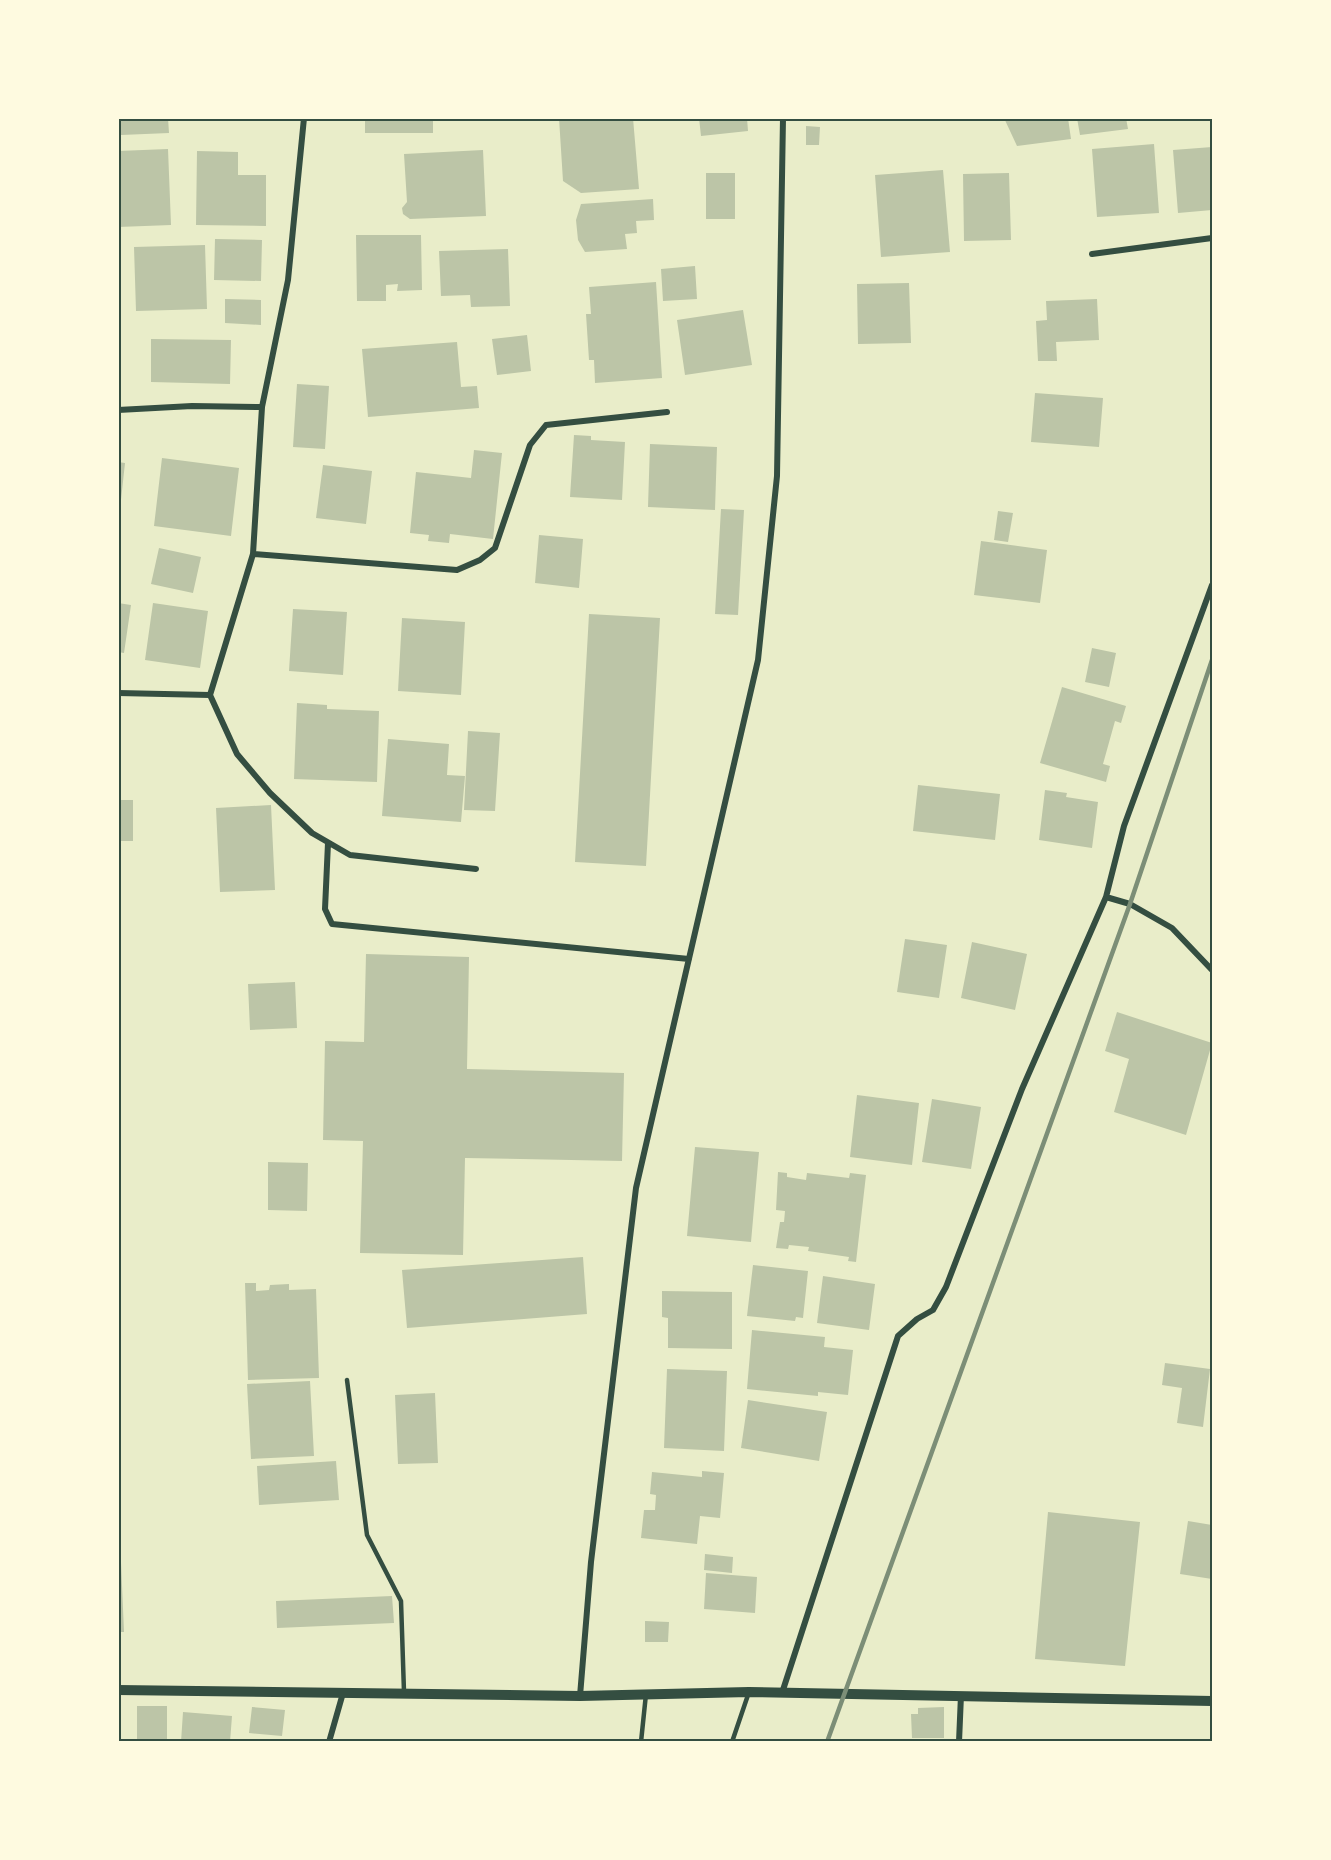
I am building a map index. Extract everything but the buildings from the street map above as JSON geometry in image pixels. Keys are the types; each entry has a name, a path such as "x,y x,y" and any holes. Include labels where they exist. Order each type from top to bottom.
{"street":[{"path":"304,118 288,280 262,407 253,554 210,695 237,754 270,793 312,833 350,855 476,869"},
{"path":"580,1696 591,1562 636,1188 758,660 777,476 783,118"},
{"path":"1092,254 1212,238"},
{"path":"118,410 192,406 262,407"},
{"path":"253,554 457,570 480,560 495,548 530,445 546,425 667,412"},
{"path":"782,1692 898,1336 917,1319 933,1310 946,1287 1025,1080 1106,897 1124,826 1212,585"},
{"path":"118,693 210,695"},
{"path":"328,843 325,909 332,924 689,959"},
{"path":"1106,897 1130,904 1172,928 1212,970"},
{"path":"118,1690 343,1691 580,1696 782,1692 1212,1701"},
{"path":"329,1742 343,1691"},
{"path":"958,1742 961,1695"}],"lane":[{"path":"347,1380 367,1535 401,1601 404,1692"},
{"path":"732,1742 749,1692"},
{"path":"641,1742 646,1694"}],"railway":[{"path":"827,1742 1130,904 1212,660"}]}
